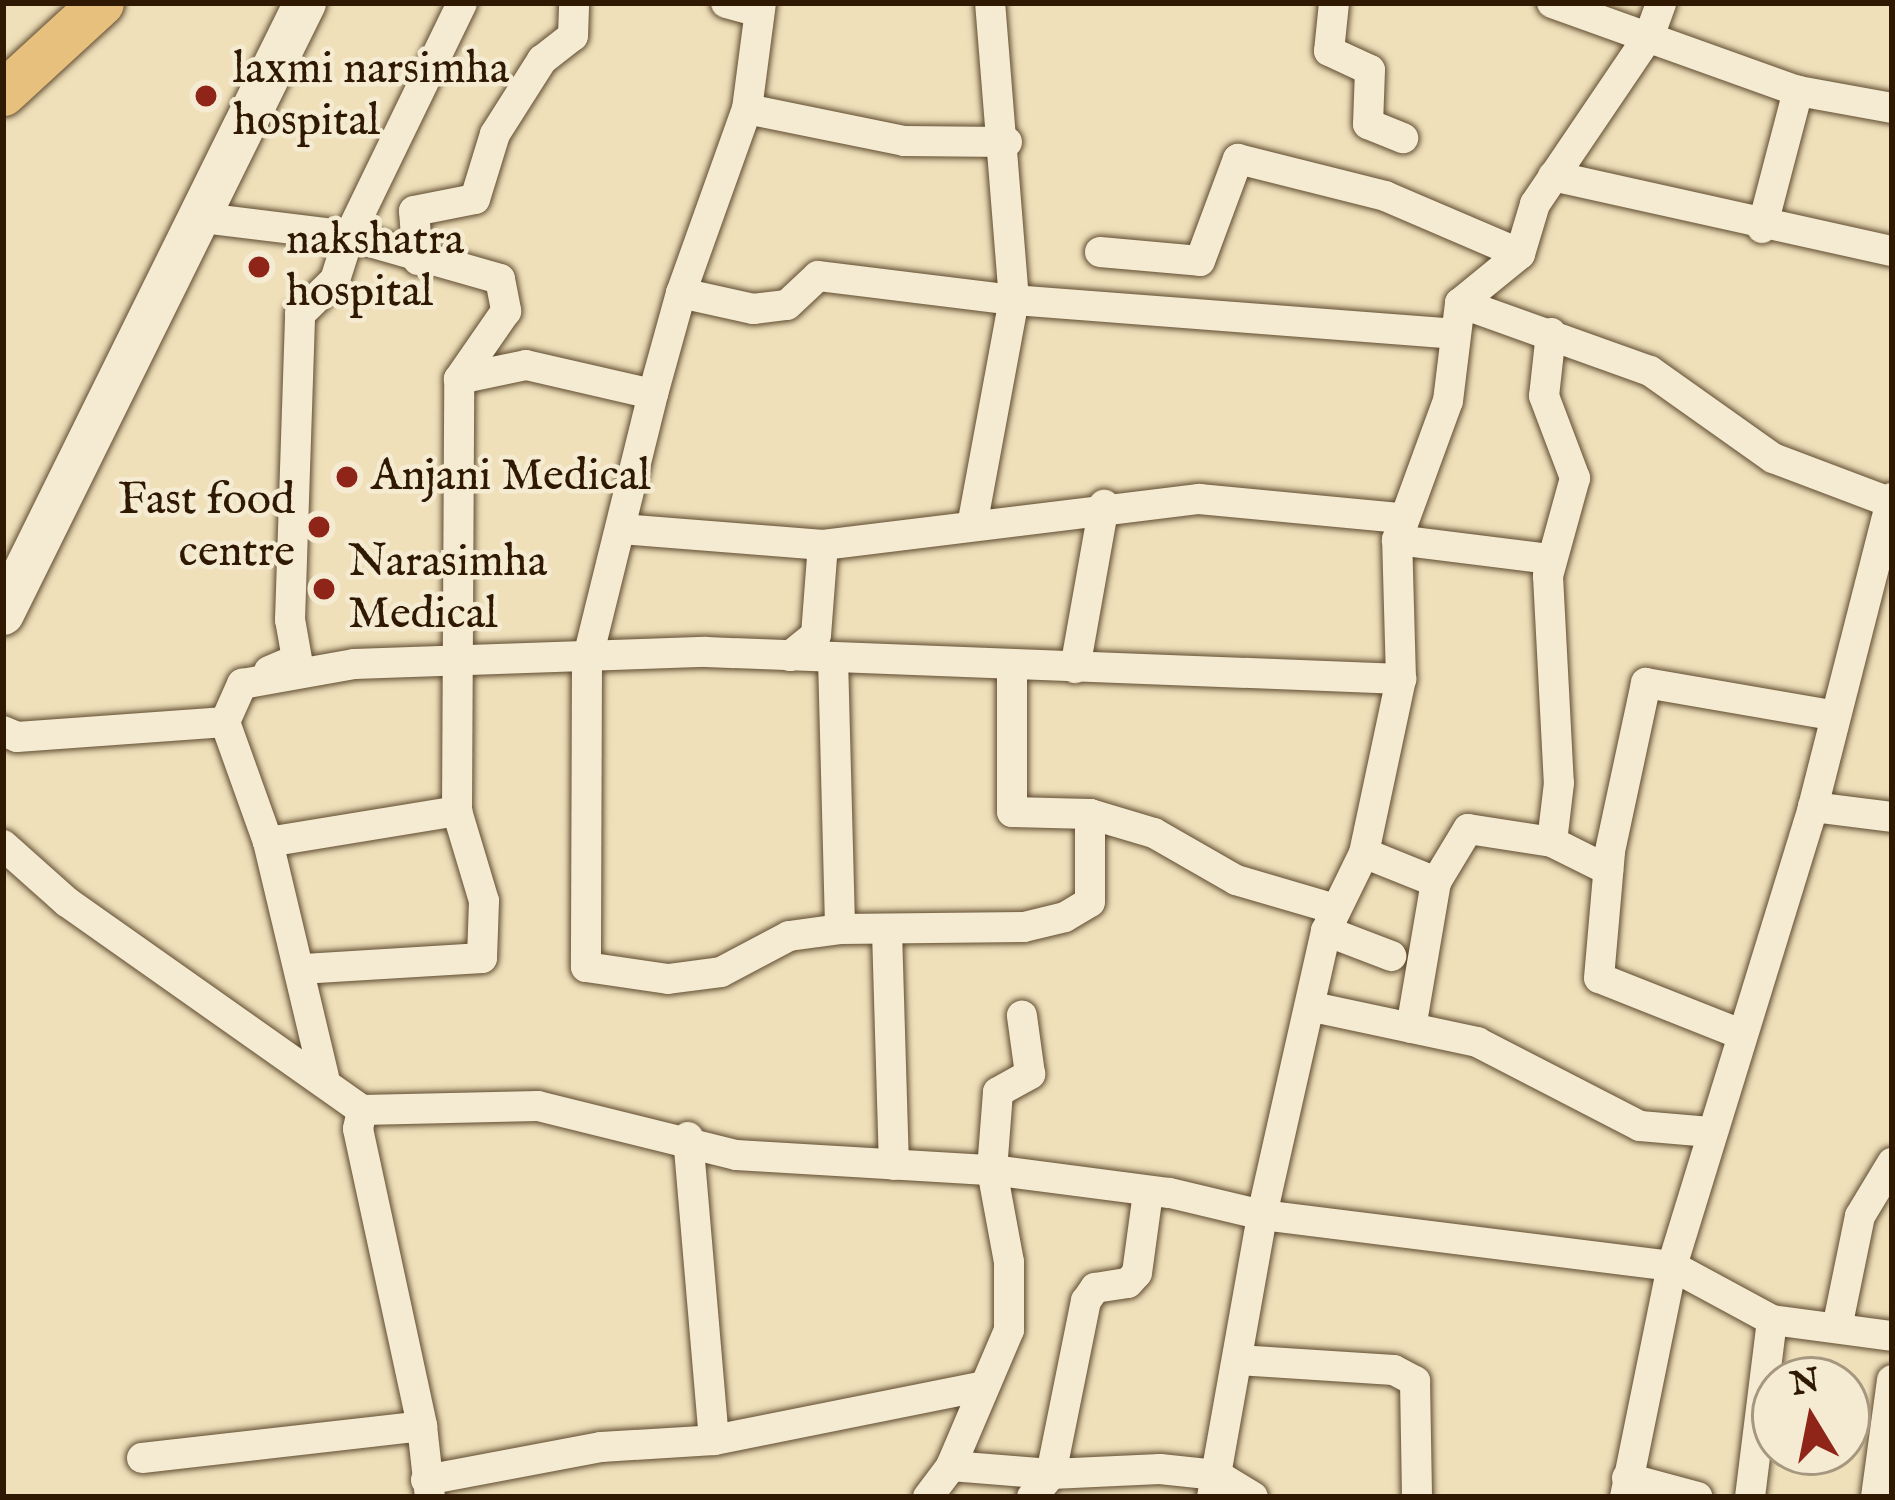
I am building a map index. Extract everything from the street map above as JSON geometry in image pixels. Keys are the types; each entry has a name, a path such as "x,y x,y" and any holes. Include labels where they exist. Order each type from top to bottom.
{"main road":[{"path":"3,54 59,3"},
{"path":"3,93 101,3"},
{"path":"3,614 195,217 305,3"}],"street":[{"path":"324,1077 268,842 225,722 242,684 297,659 290,620 299,314 335,280 349,236 462,3"},
{"path":"418,260 414,211 475,199 495,134 542,60 573,36 574,3"},
{"path":"726,3 760,8 747,109 681,293 587,660 586,967 668,979 721,972 789,936 840,929 1024,927 1065,917 1090,902 1090,814"},
{"path":"972,526 1014,300 1007,142 990,59 990,3"},
{"path":"1334,3 1329,51 1370,70 1368,124 1403,138"},
{"path":"1552,3 1650,34 1798,91 1892,108"},
{"path":"1214,1486 1262,1215 1329,920 1364,854 1400,679 1399,529 1448,401 1452,334 1460,303 1520,254 1534,203 1650,34 1661,3"},
{"path":"1762,228 1798,91"},
{"path":"747,109 904,141 1007,142"},
{"path":"1100,252 1200,261 1238,159 1385,196 1520,254"},
{"path":"1553,176 1762,228 1892,251"},
{"path":"195,217 349,236 418,260 500,279 506,311 459,379 464,464 456,663 457,811 484,901 482,958 300,969"},
{"path":"681,293 753,309 788,305 818,276 1014,300 1452,334"},
{"path":"1460,303 1650,371 1774,458 1892,501 1832,716 1814,808 1738,1033 1672,1266 1626,1488 1698,1497"},
{"path":"1551,333 1544,397 1575,478 1550,559 1559,783 1552,842"},
{"path":"459,379 526,365 653,394"},
{"path":"621,529 823,544 1104,505 1198,499 1399,529 1550,559"},
{"path":"1075,668 1104,505"},
{"path":"790,656 816,634 823,544"},
{"path":"1861,606 1892,614"},
{"path":"242,684 354,664 790,656 1400,679"},
{"path":"833,658 840,929"},
{"path":"1012,664 1012,812 1090,814 1154,833 1236,880 1329,920 1391,956"},
{"path":"1738,1033 1599,978 1608,870 1646,683 1832,716"},
{"path":"3,731 17,737 225,722"},
{"path":"1814,808 1892,817"},
{"path":"268,842 457,811"},
{"path":"1412,1028 1436,882 1475,825 1552,842 1608,870"},
{"path":"3,845 67,902 324,1077 362,1110 538,1106 688,1138 736,1155 992,1170 1262,1215 1672,1266 1772,1320 1838,1323 1892,1336"},
{"path":"1364,854 1436,882"},
{"path":"887,931 893,1166"},
{"path":"1312,1007 1477,1042 1640,1126 1710,1132"},
{"path":"928,1497 951,1466 979,1387 1009,1330 1010,1262 992,1170 998,1092 1030,1074 1022,1016"},
{"path":"362,1110 358,1129 422,1426 428,1488 601,1447 714,1440 979,1387"},
{"path":"688,1138 714,1440"},
{"path":"1838,1323 1860,1216 1892,1163"},
{"path":"1041,1485 1086,1301 1096,1288 1128,1283 1137,1273 1148,1193"},
{"path":"1750,1497 1772,1320"},
{"path":"1238,1360 1394,1370 1415,1381 1417,1497"},
{"path":"1876,1497 1892,1380"},
{"path":"142,1459 422,1426"},
{"path":"951,1466 1041,1485 1214,1486 1253,1497"}],"place":[{"name":"laxmi narsimha hospital","path":"206,96"},
{"name":"nakshatra hospital","path":"259,267"},
{"name":"Anjani Medical","path":"347,477"},
{"name":"Fast food centre","path":"319,527"},
{"name":"Narasimha Medical","path":"324,589"}]}
